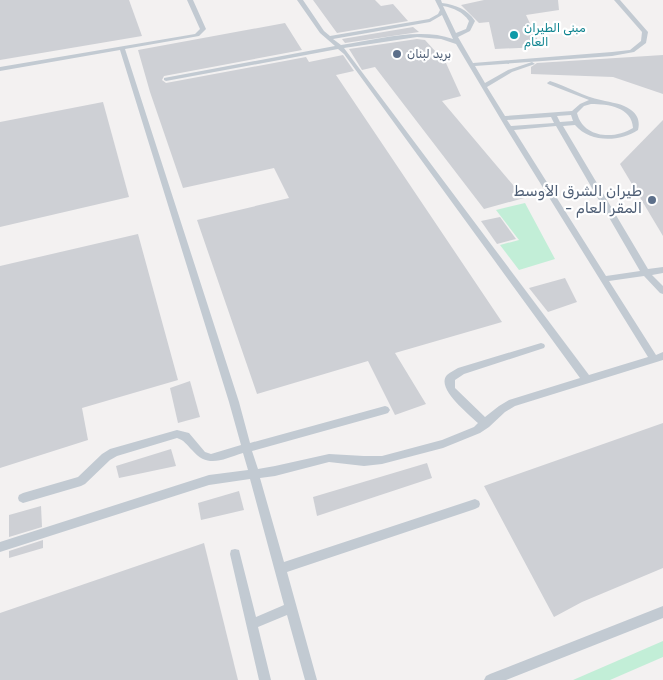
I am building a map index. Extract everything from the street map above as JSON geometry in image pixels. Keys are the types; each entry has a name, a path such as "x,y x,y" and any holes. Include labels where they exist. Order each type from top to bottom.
{"lane":[{"path":"0,69 201,33 203,29 190,0"},
{"path":"300,0 320,29 340,48 587,380"},
{"path":"484,86 496,78 527,65 632,51 644,42 646,37 639,22 617,0"},
{"path":"329,38 424,21 440,15 440,5"},
{"path":"0,547 186,485 216,478 254,474 329,458 364,461 382,460 456,440 486,424 493,416 512,403 658,358 604,279 509,128 456,39 440,5"},
{"path":"166,79 417,35 433,35 456,39 468,30 472,21 469,16 458,8 440,5"},
{"path":"424,21 433,35"},
{"path":"122,48 234,402 311,680"},
{"path":"471,65 612,54"},
{"path":"550,83 599,102"},
{"path":"503,118 574,113 582,104 599,102 610,103 628,111 637,123 636,128 631,133 613,138 591,133 576,123 509,128"},
{"path":"574,113 576,123"},
{"path":"553,114 646,273 663,290"},
{"path":"604,279 663,270"},
{"path":"486,424 451,390 450,378 460,371 541,346"},
{"path":"23,498 81,482 106,457 114,452 177,434 190,439 206,458 216,458 385,410"},
{"path":"280,569 475,504"},
{"path":"235,554 265,680"},
{"path":"252,624 291,608"},
{"path":"490,680 663,612"}],"green space":[{"path":"525,203 555,259 519,270 500,245 519,240 496,210"},
{"path":"663,641 663,657 610,680 573,680"}],"building":[{"path":"0,0 129,0 142,36 0,60"},
{"path":"313,0 375,0 381,6 393,4 408,21 337,33"},
{"name":"مبنى الطيران العام","path":"484,0 558,0 559,10 526,15 541,47 495,49 489,22 479,23 461,5"},
{"path":"285,23 302,50 164,76 162,80 166,83 306,57 309,62 343,55 354,71 336,75 502,322 395,353 426,404 395,415 368,361 257,394 197,220 289,198 274,168 183,188 150,92 138,50"},
{"path":"413,27 419,32 345,43 342,39"},
{"path":"417,39 425,40 446,63 461,96 442,101 524,198 484,209 375,67 362,70 349,49"},
{"path":"663,55 663,94 613,77 531,74 531,67 537,63"},
{"path":"103,102 129,197 0,227 0,122"},
{"name":"طيران الشرق الأوسط - المقر العام","path":"663,120 663,236 620,164"},
{"path":"500,217 516,239 497,244 481,221"},
{"path":"138,234 178,380 82,408 88,440 0,468 0,266"},
{"path":"565,278 577,302 548,312 529,288"},
{"path":"190,381 200,417 178,423 170,388"},
{"path":"663,423 663,568 582,602 554,617 484,486"},
{"path":"171,449 176,466 119,478 116,466"},
{"path":"427,463 432,478 317,516 313,497"},
{"path":"239,491 244,510 201,520 198,503"},
{"path":"41,506 42,527 9,537 9,515"},
{"path":"43,540 43,548 9,558 9,551"},
{"path":"204,543 238,680 0,680 0,613"}],"place":[{"name":"مبنى الطيران العام","path":"514,35"},
{"name":"بريد لبنان","path":"397,54"},
{"name":"طيران الشرق الأوسط - المقر العام","path":"652,200"}]}
